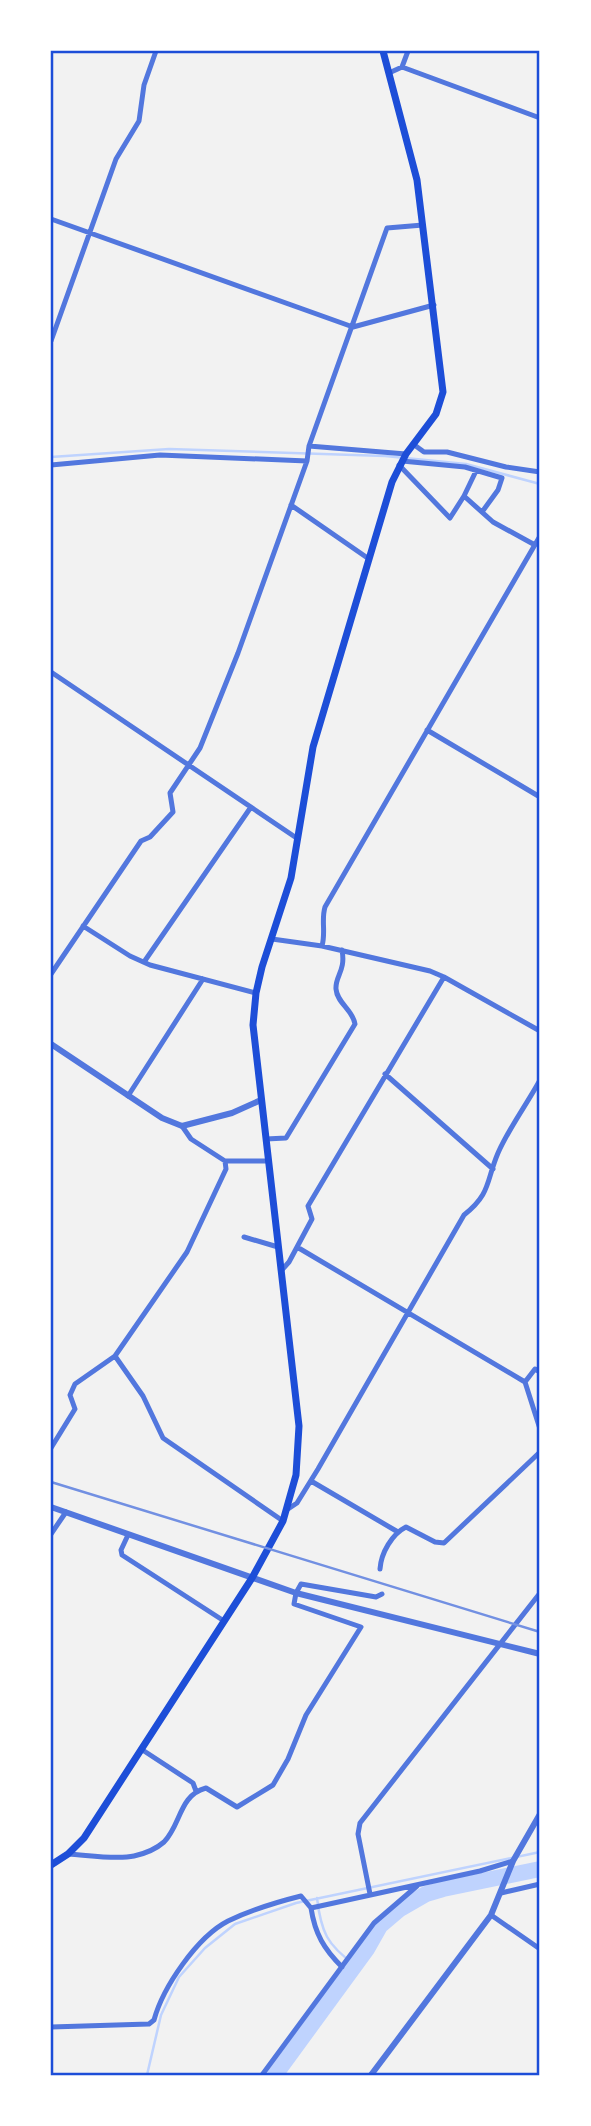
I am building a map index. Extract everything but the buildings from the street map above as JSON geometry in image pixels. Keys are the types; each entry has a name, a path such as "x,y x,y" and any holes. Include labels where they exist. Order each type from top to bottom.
{"main road":[{"path":"51,1865 68,1854 84,1838 252,1578 283,1521 296,1475 299,1426 253,1025 256,993 290,878 313,747 392,482 402,460 436,414 443,392 417,180 383,51"}],"street":[{"path":"51,341 116,159 139,121 144,85 156,51"},
{"path":"389,73 402,67 408,51"},
{"path":"402,67 540,118"},
{"path":"51,219 353,327 434,305"},
{"path":"51,974 141,841 150,836 173,812 170,793 200,748 238,653 387,228 423,225"},
{"path":"413,444 424,452 446,452 540,472"},
{"path":"309,446 465,467 502,478 498,490 482,512"},
{"path":"51,466 160,456 307,461"},
{"path":"402,460 450,518 476,471"},
{"path":"464,496 493,522 536,545"},
{"path":"291,505 369,559"},
{"path":"322,946 326,933 322,916 325,907 540,536"},
{"path":"51,672 298,839"},
{"path":"427,730 540,797"},
{"path":"144,962 251,807"},
{"path":"83,926 144,962 256,993"},
{"path":"272,939 342,950 444,977 540,1031"},
{"path":"266,1139 286,1138 355,1024 354,1018 336,991 336,984 345,964 342,950"},
{"path":"281,1271 312,1219 308,1206 444,977"},
{"path":"128,1096 203,979"},
{"path":"51,1044 162,1118 182,1126 191,1139 225,1161 268,1161"},
{"path":"386,1074 493,1170"},
{"path":"288,1508 297,1503 311,1481 464,1214 478,1204 484,1195 498,1153 540,1080"},
{"path":"182,1126 232,1113 261,1100"},
{"path":"51,1448 75,1409 70,1395 75,1384 115,1356 187,1252 226,1169 225,1161"},
{"path":"243,1237 278,1247"},
{"path":"297,1247 526,1382 540,1429"},
{"path":"115,1356 143,1396 163,1438 283,1521"},
{"path":"526,1382 535,1369 540,1372"},
{"path":"380,1569 381,1558 398,1532 406,1527 435,1542 444,1543 540,1452"},
{"path":"311,1481 398,1532"},
{"path":"51,1507 296,1593 540,1654"},
{"path":"51,1534 66,1512"},
{"path":"128,1535 121,1550 122,1555 224,1621"},
{"path":"68,1854 131,1857 148,1852 164,1842 188,1798 196,1791 206,1788 237,1807 274,1785 306,1715 361,1627 294,1604 301,1584 376,1597 382,1594"},
{"path":"369,1894 358,1834 360,1823 540,1593"},
{"path":"141,1749 193,1783 196,1791"},
{"path":"371,2075 491,1915 512,1864 540,1814"},
{"path":"311,1908 512,1864"},
{"path":"503,1890 540,1884"},
{"path":"262,2075 374,1923 418,1885"},
{"path":"51,2027 149,2024 154,2020 170,1979 204,1941 226,1922 280,1901 301,1896 311,1908 318,1937 324,1948 342,1967"},
{"path":"491,1915 540,1949"}],"waterway":[{"path":"51,457 169,449 385,456 466,464 540,484"},
{"path":"147,2075 161,2015 179,1977 205,1948 235,1924 296,1903 540,1852"},
{"path":"275,2075 367,1949 380,1926 400,1909 426,1894 443,1889 540,1869"},
{"path":"317,1898 327,1937 338,1951 355,1965"}],"railway":[{"path":"51,1482 540,1632"}]}
